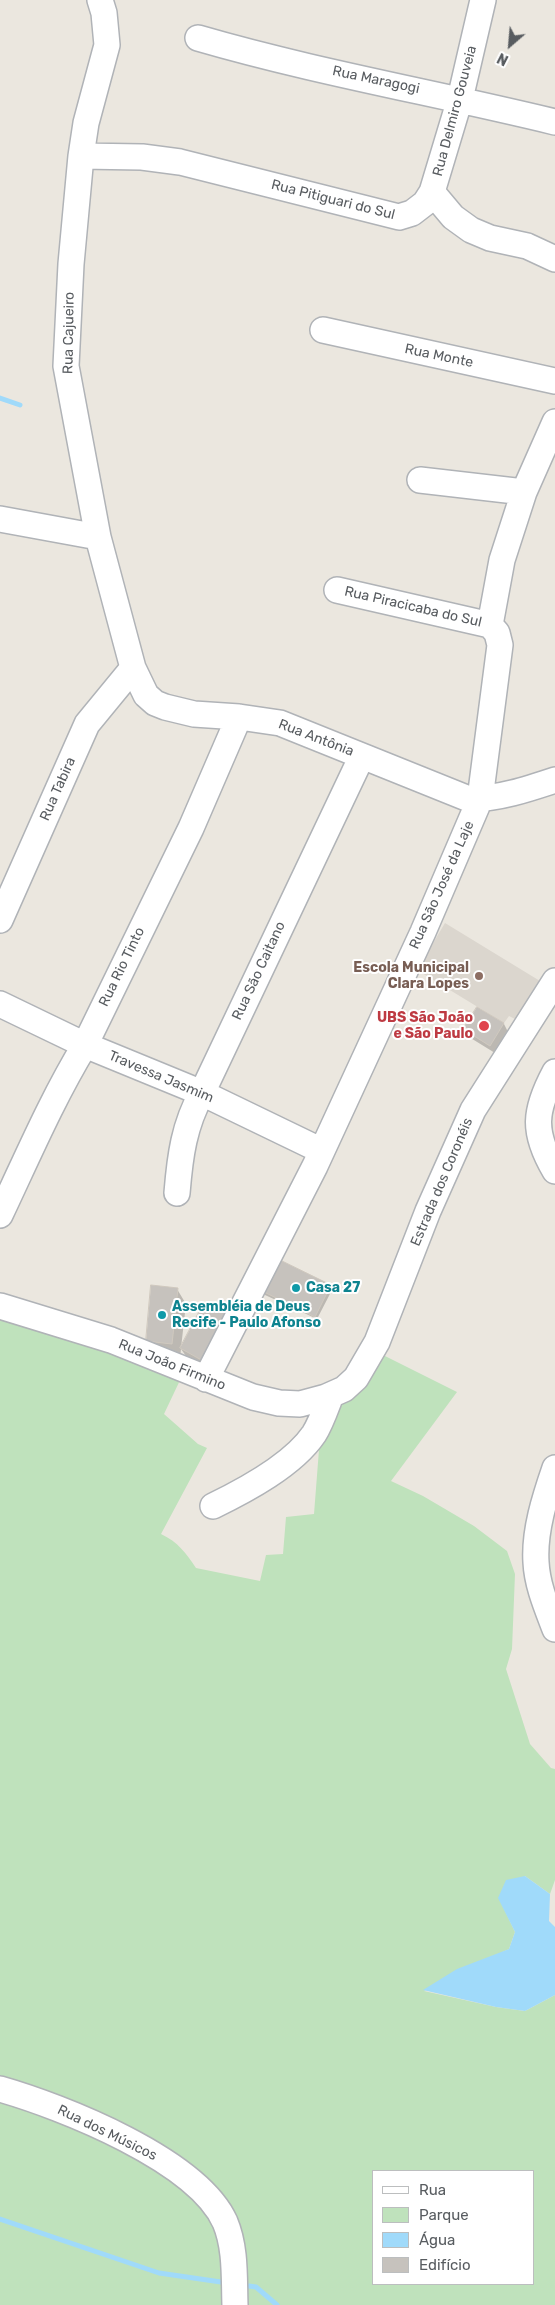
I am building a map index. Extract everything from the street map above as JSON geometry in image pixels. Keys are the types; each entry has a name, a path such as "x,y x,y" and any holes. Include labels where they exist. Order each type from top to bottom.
{"street":[{"name":"Rua Delmiro Gouveia","path":"432,192 460,98 483,0"},
{"name":"Rua Cajueiro","path":"98,537 66,366 71,264 81,156 86,123 107,45 105,4"},
{"name":"Rua Maragogi","path":"198,38 262,56 460,98 555,122"},
{"name":"Rua Pitiguari do Sul","path":"81,156 142,156 180,162 398,217 412,213 425,203 432,192"},
{"path":"432,192 453,216 471,230 490,238 527,246 555,259"},
{"name":"Rua Monte","path":"323,330 555,381"},
{"path":"490,625 502,560 524,492 555,422"},
{"path":"420,480 524,492"},
{"path":"0,519 98,537"},
{"name":"Rua Antônia","path":"98,537 132,668 146,695 155,703 175,711 280,723 459,796 480,799 519,791 555,780"},
{"name":"Rua Piracicaba do Sul","path":"336,590 490,625"},
{"name":"Rua São José da Laje","path":"206,1379 302,1191 423,932 480,799 500,645 497,633 490,625"},
{"name":"Rua Tabira","path":"0,920 87,724 132,668"},
{"name":"Rua Rio Tinto","path":"0,1216 37,1134 68,1072 84,1045 191,828 239,717"},
{"name":"Rua São Caitano","path":"177,1193 180,1151 192,1110 202,1093 362,756"},
{"name":"Estrada dos Coronéis","path":"338,1392 356,1378 377,1342 428,1211 473,1110 555,981"},
{"name":"Travessa Jasmim","path":"0,1004 84,1045 202,1093 320,1150"},
{"path":"555,1072 538,1108 538,1130 541,1145 555,1171"},
{"name":"Rua João Firmino","path":"0,1306 111,1340 253,1397 279,1403 300,1404 338,1392"},
{"path":"214,1506 283,1465 302,1449 315,1433 338,1392"},
{"path":"555,1468 542,1511 536,1563 544,1600 555,1629"},
{"name":"Rua dos Músicos","path":"0,2089 42,2102 120,2137 152,2153 193,2182 215,2204 225,2223 233,2261 235,2305"}],"shaded area":[{"name":"Escola Municipal Clara Lopes","path":"445,923 540,981 517,1020 509,1016 504,1023 417,970"}],"green space":[{"path":"0,1313 182,1376 164,1414 198,1444 207,1448 161,1534 181,1548 196,1568 260,1581 266,1555 283,1554 286,1517 314,1514 322,1411 381,1354 457,1392 391,1481 423,1496 474,1526 507,1551 515,1574 512,1649 506,1669 530,1744 551,1768 555,1769 555,1880 550,1894 525,1876 499,1898 515,1932 509,1949 424,1991 496,2007 525,2011 555,1995 555,2305 240,2305 212,2191 0,2085"},
{"path":"0,2097 54,2113 178,2178 217,2227 230,2305 0,2305"}],"water":[{"path":"525,1876 550,1894 549,1921 555,1927 555,1995 525,2011 496,2007 423,1990 457,1969 509,1949 515,1932 498,1898 506,1880"}],"building":[{"name":"UBS São João e São Paulo","path":"477,1007 504,1023 490,1046 463,1029"},
{"name":"Casa 27","path":"278,1259 331,1285 315,1317 262,1291"},
{"name":"Assembléia de Deus Recife - Paulo Afonso","path":"151,1285 178,1288 172,1344 146,1341"},
{"path":"204,1303 230,1316 205,1362 180,1348"}],"waterway":[{"path":"0,398 20,405"},
{"path":"0,2219 159,2273 221,2282"},
{"path":"249,2286 256,2287 277,2305"}],"place":[{"name":"Escola Municipal Clara Lopes","path":"479,976"},
{"name":"UBS São João e São Paulo","path":"484,1026"},
{"name":"Casa 27","path":"296,1288"},
{"name":"Assembléia de Deus Recife - Paulo Afonso","path":"162,1315"}]}
